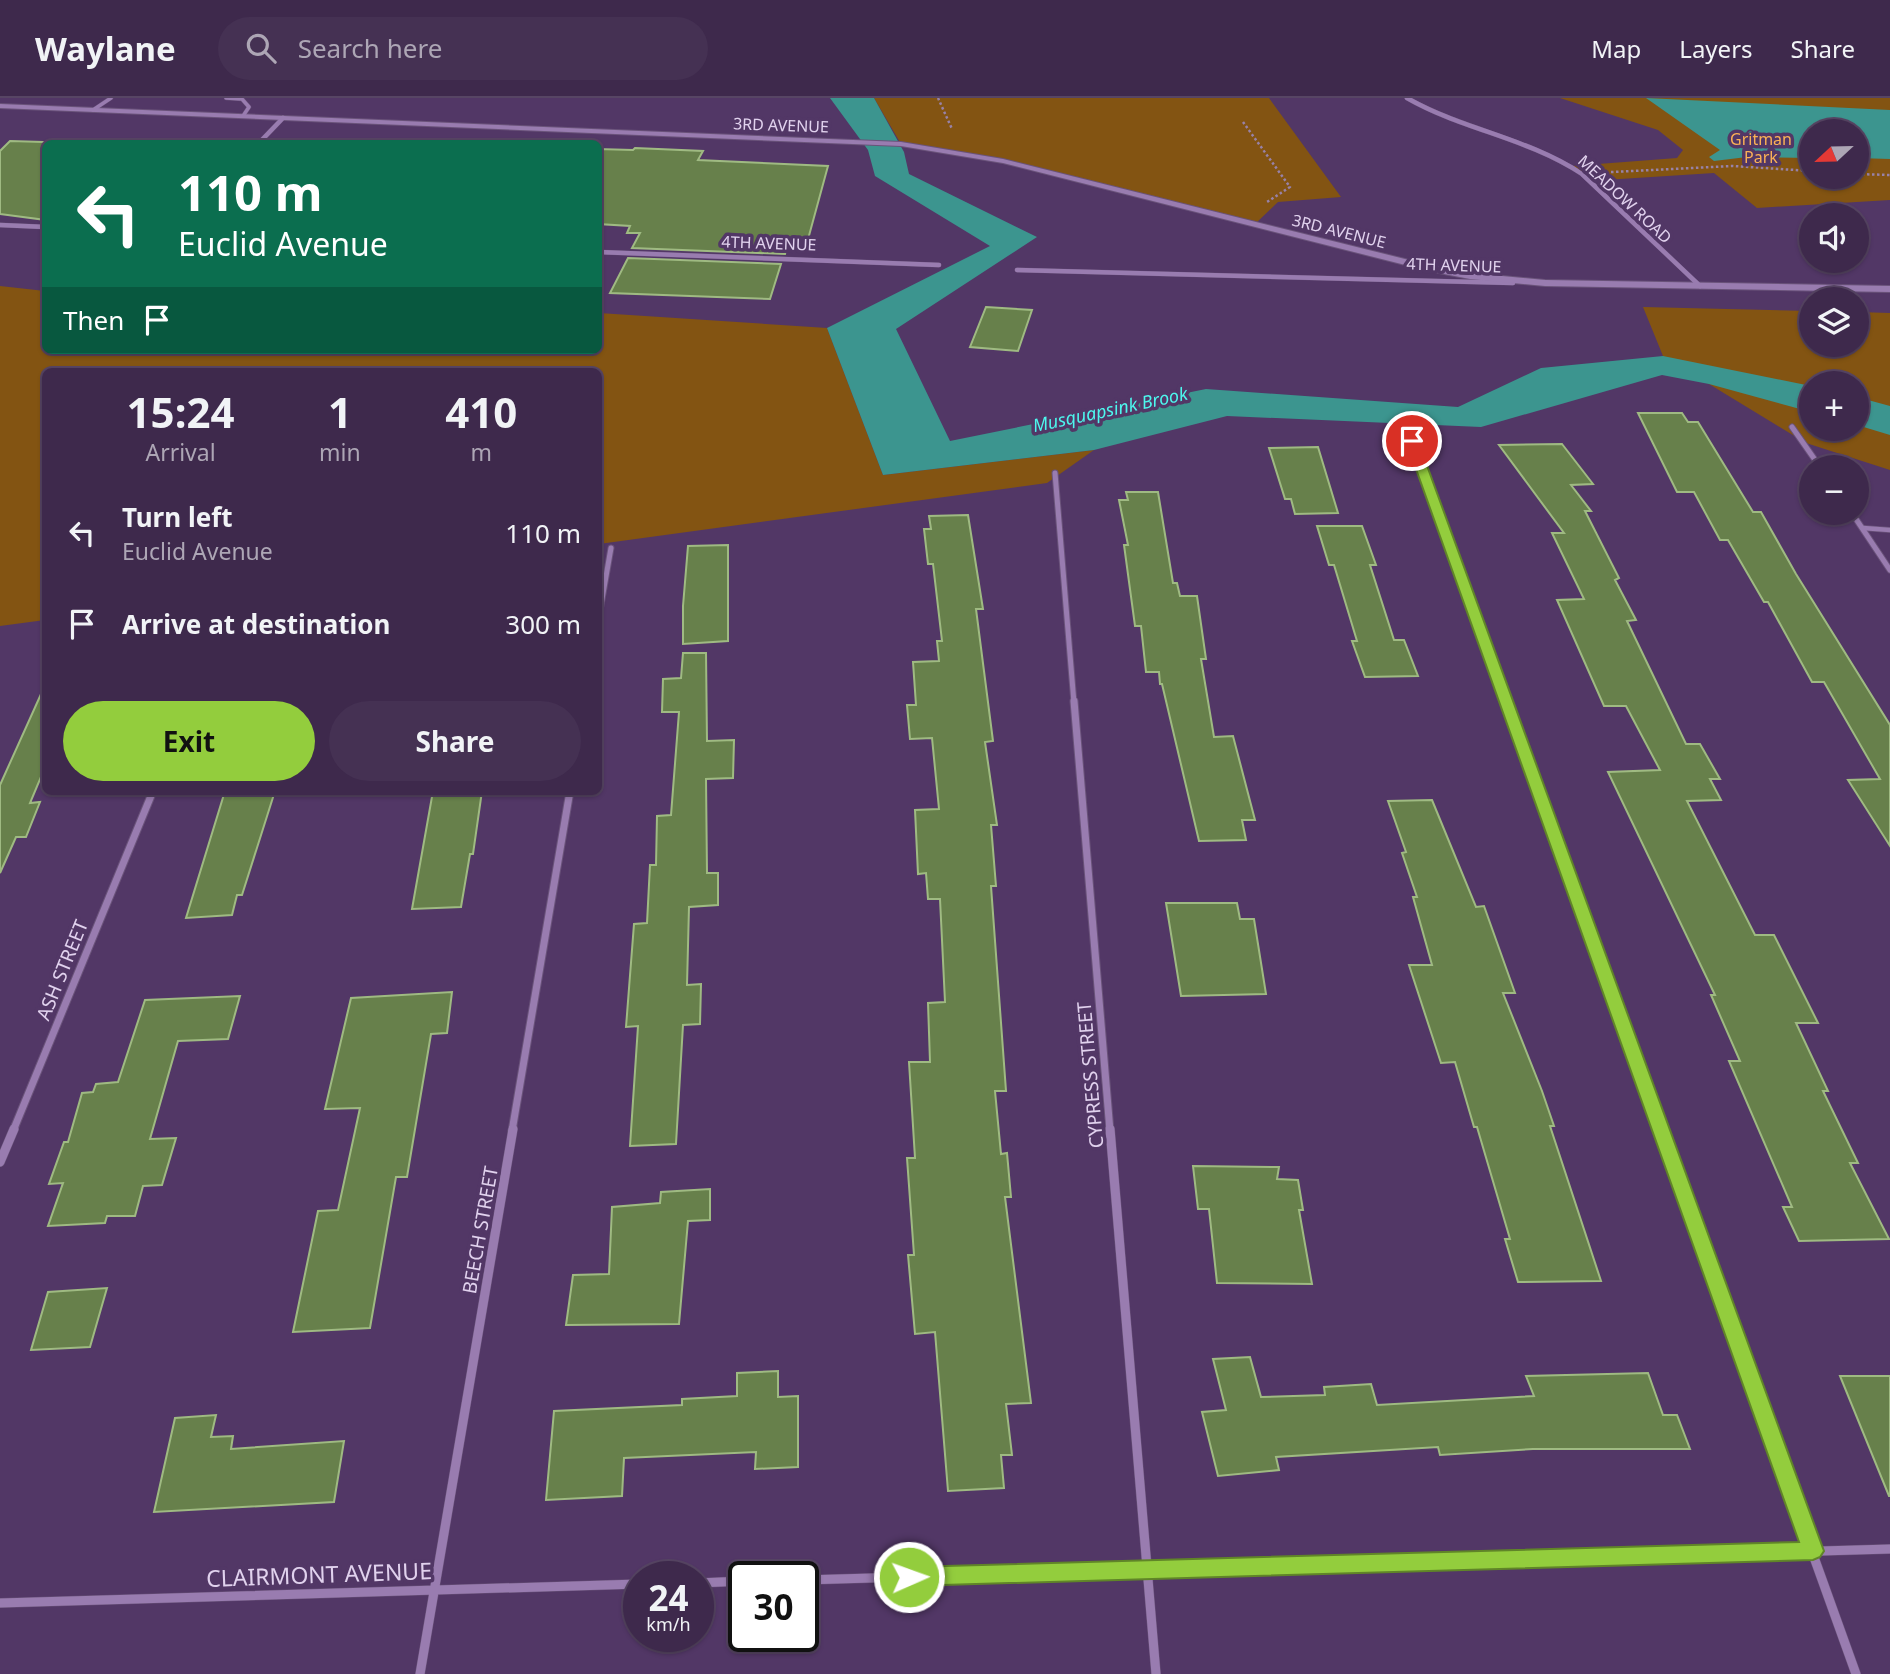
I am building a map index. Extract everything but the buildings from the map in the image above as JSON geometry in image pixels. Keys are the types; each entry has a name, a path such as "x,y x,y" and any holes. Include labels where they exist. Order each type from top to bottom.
{"main road":[{"name":"3RD AVENUE","path":"0,107 901,144 1003,160 1429,268 1481,277 1545,283"},
{"name":"4TH AVENUE","path":"1545,283 1890,289"}],"street":[{"name":"MEADOW ROAD","path":"1407,98 1423,109 1450,120 1535,146 1561,158 1582,174 1700,286"},
{"path":"262,140 283,118"},
{"path":"0,225 42,227"},
{"name":"4TH AVENUE","path":"602,252 939,265"},
{"name":"4TH AVENUE","path":"1017,270 1545,283"},
{"path":"1792,427 1812,455"},
{"path":"1412,441 1856,1674"},
{"name":"CYPRESS STREET","path":"1055,473 1156,1674"},
{"path":"1861,525 1890,570"},
{"path":"602,599 611,548"},
{"name":"ASH STREET","path":"0,1162 151,795"},
{"name":"BEECH STREET","path":"420,1674 569,795"},
{"path":"819,1580 1890,1549"},
{"name":"CLAIRMONT AVENUE","path":"0,1603 623,1584"}],"lane":[{"path":"93,110 111,98"},
{"path":"226,98 242,99 249,107 243,116"},
{"path":"1863,528 1890,530"}],"path":[{"path":"1240,220 1290,187 1243,122"},
{"path":"1582,174 1732,166 1799,170"},
{"path":"1869,175 1890,176"}],"green space":[{"path":"874,98 1269,98 1341,197 1278,202 1255,224 1003,161 901,144"},
{"name":"Gritman Park","path":"1560,98 1890,98 1890,200 1799,203 1799,205 1757,208 1714,173 1589,181 1572,166 1677,158 1683,150 1658,130"},
{"path":"0,286 42,291 42,354 602,354 602,313 827,328 883,475 1094,450 1047,483 602,544 602,368 42,368 42,620 0,626"},
{"path":"1643,307 1799,311 1799,357 1869,357 1869,312 1890,313 1890,470 1869,463 1869,455 1843,455 1803,441 1869,441 1869,371 1799,371 1799,439 1663,356"}],"water":[{"name":"Musquapsink Brook","path":"830,98 874,98 904,152 909,174 1037,237 896,329 950,441 1206,389 1458,407 1541,368 1663,356 1799,384 1799,409 1709,384 1662,375 1481,427 1227,416 1094,450 883,475 827,328 990,246 875,176 868,150"},
{"path":"1646,98 1890,110 1890,159 1869,158 1869,119 1799,119 1799,158 1747,157 1714,161 1709,157 1720,150"},
{"path":"1869,400 1890,406 1890,435 1869,429"}],"route":[{"path":"909,1577 1813,1551 1412,441"}]}
